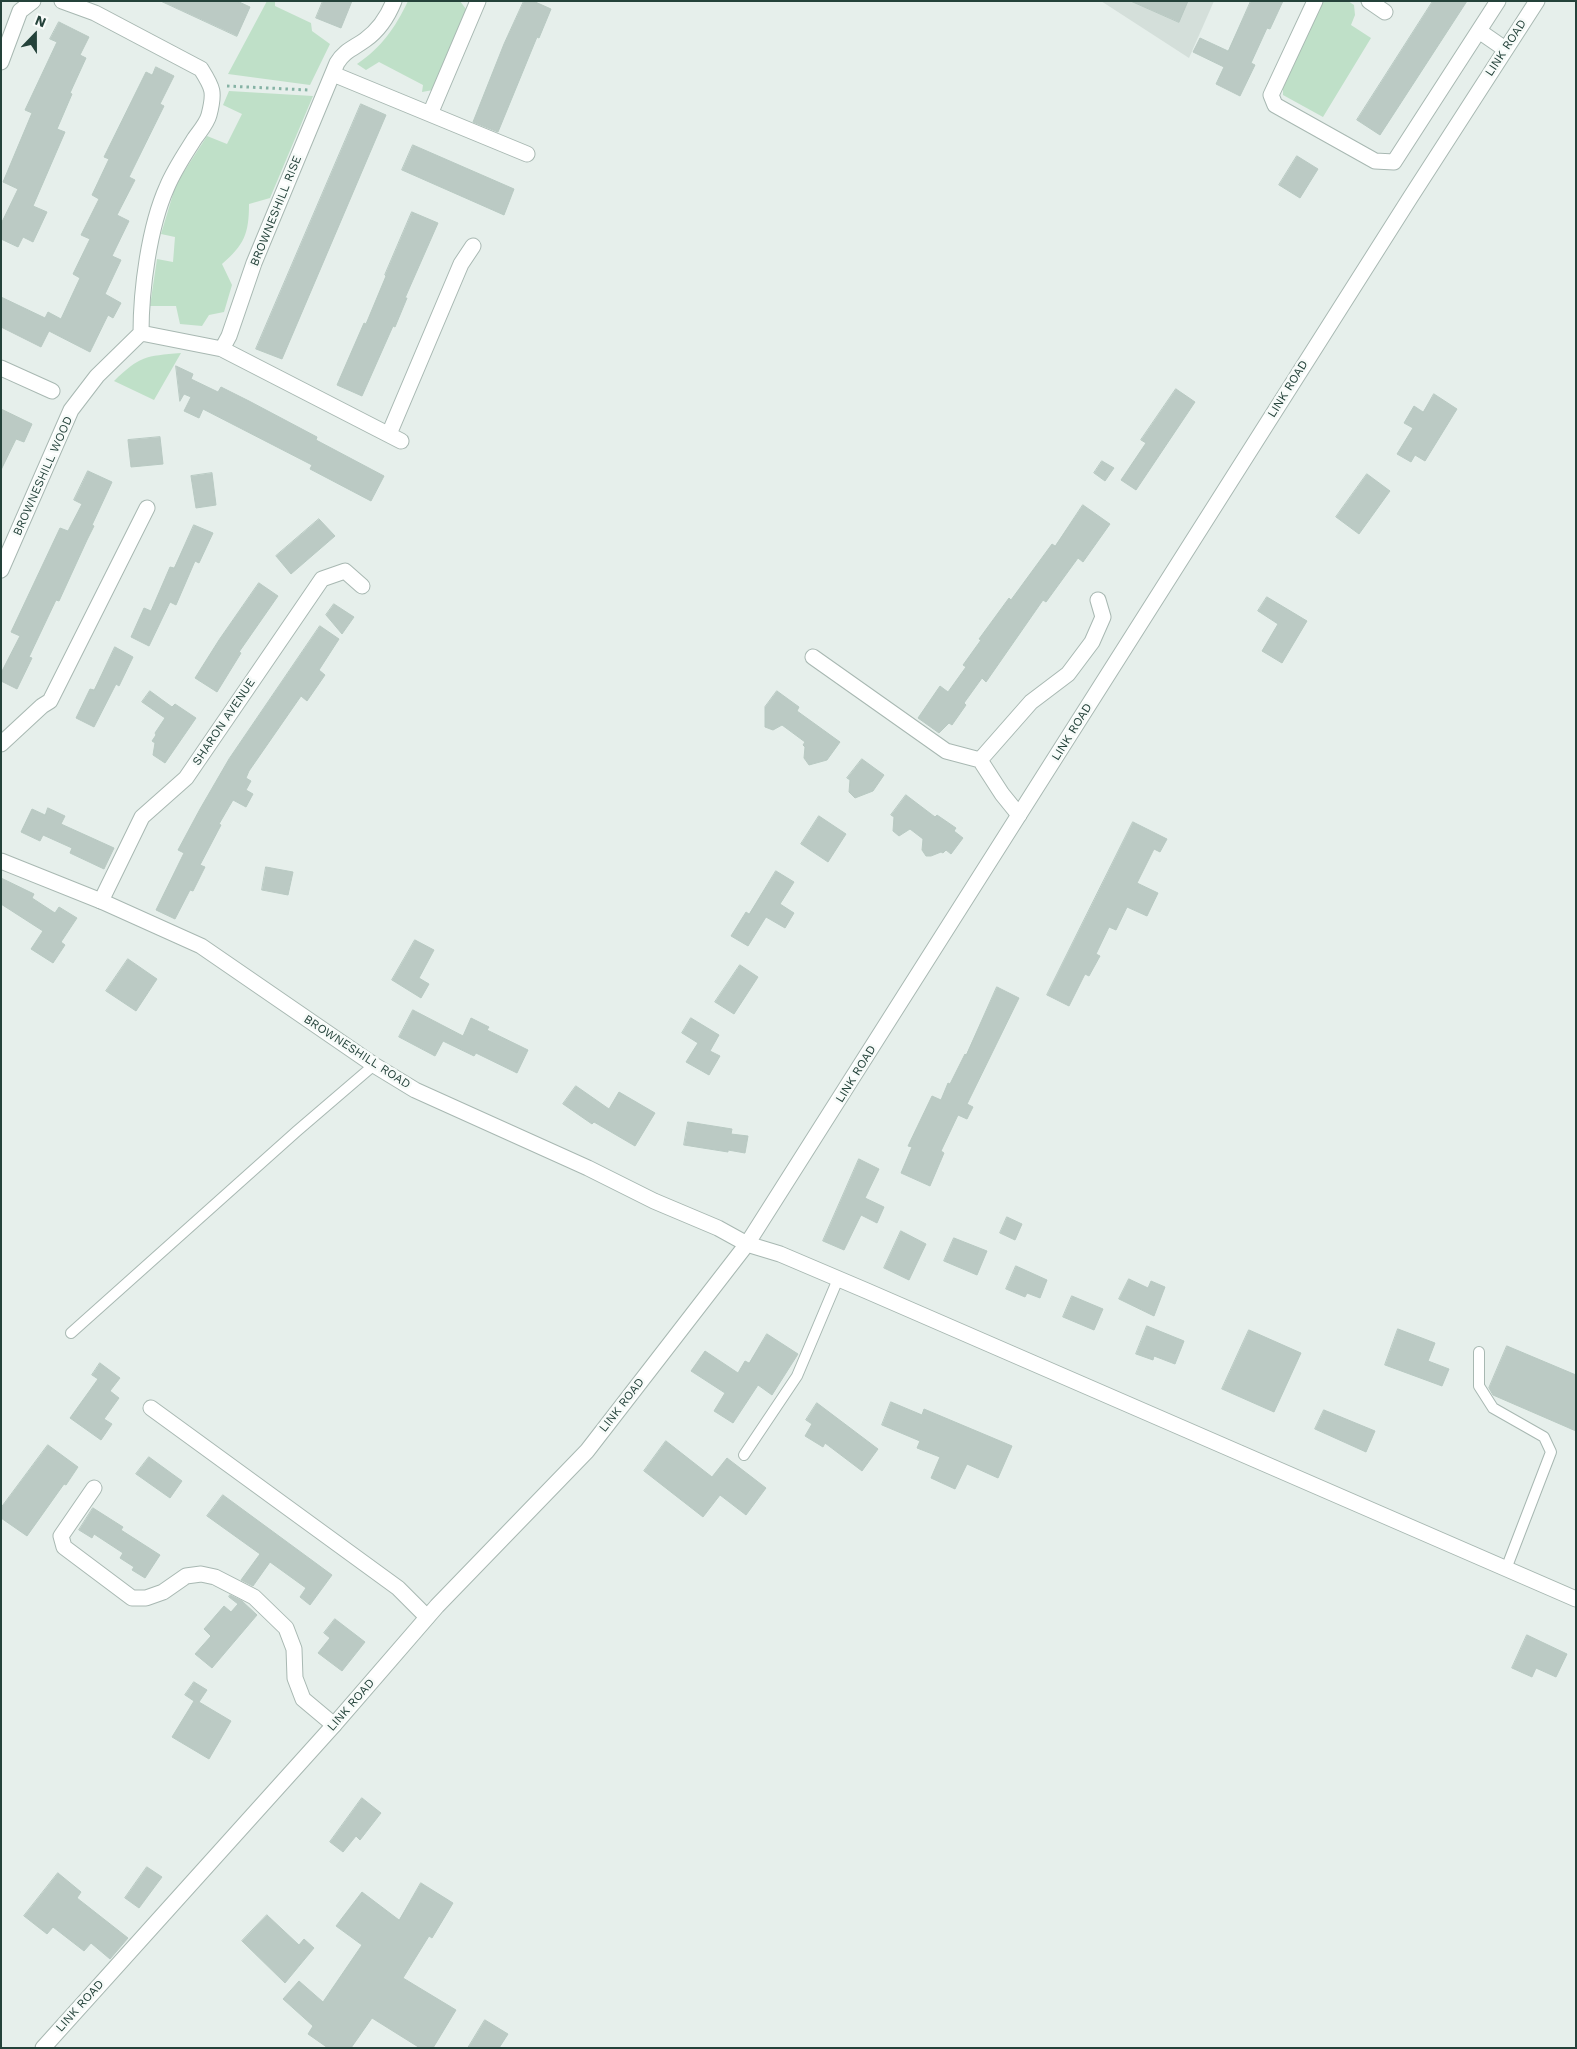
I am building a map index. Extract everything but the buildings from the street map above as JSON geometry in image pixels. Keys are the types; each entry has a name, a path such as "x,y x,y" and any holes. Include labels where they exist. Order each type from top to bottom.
{"street":[{"path":"1,62 20,11 34,1"},
{"path":"62,1 95,13 200,69 212,85 213,94 208,117 167,187 157,214 146,273 142,333 222,349 395,438 461,264 473,246"},
{"name":"BROWNESHILL RISE","path":"222,349 229,336 254,263 333,74 342,56 365,40 382,24 394,1"},
{"path":"430,114 478,1"},
{"path":"1315,1 1271,95 1275,105 1375,161 1394,162 1498,1"},
{"path":"1369,1 1385,12"},
{"name":"LINK ROAD","path":"43,2048 334,1726 427,1617 472,1568 512,1530 587,1451 747,1244 1537,1"},
{"path":"1479,31 1505,49"},
{"path":"333,74 527,154"},
{"name":"BROWNESHILL WOOD","path":"1,570 72,410 97,376 142,333"},
{"path":"1,368 52,391"},
{"path":"1,744 42,706 50,701 147,508"},
{"name":"SHARON AVENUE","path":"101,901 142,817 186,778 322,579 344,570 362,586"},
{"path":"980,760 1031,702 1068,674 1092,642 1103,617 1098,600"},
{"path":"813,657 946,751 980,760 1002,794 1019,815"},
{"name":"BROWNESHILL ROAD","path":"1,861 101,901 201,946 374,1065 415,1090 588,1168 654,1201 718,1228 747,1244 780,1254 1050,1369 1576,1599"},
{"path":"150,1408 398,1588 427,1617"},
{"path":"94,1488 61,1536 64,1547 132,1598 146,1598 163,1592 186,1576 201,1574 215,1577 254,1597 286,1628 294,1649 294,1678 303,1699 334,1726"}],"lane":[{"path":"71,1333 374,1065"},
{"path":"744,1455 797,1376 838,1279"},
{"path":"1479,1352 1480,1386 1493,1408 1544,1437 1551,1452 1506,1569"}],"path":[{"path":"212,85 326,91"}],"shaded area":[{"path":"1101,1 1214,1 1189,58"}],"green space":[{"path":"267,1 275,1 275,6 311,23 312,31 330,44 310,85 228,74"},
{"path":"408,1 460,1 469,13 433,90 422,92 423,85 379,62 366,70 357,64 381,44 398,20"},
{"path":"1323,1 1348,1 1354,5 1355,15 1351,25 1371,38 1323,117 1283,95 1283,87"},
{"path":"229,91 313,96 270,198 249,204 248,223 244,238 235,251 222,264 232,285 224,312 209,315 202,326 180,324 176,306 150,306 157,259 173,262 175,237 161,234 176,184 207,136 227,144 242,114 223,105"},
{"path":"181,353 154,400 114,381 130,367 144,359 159,355"}]}
